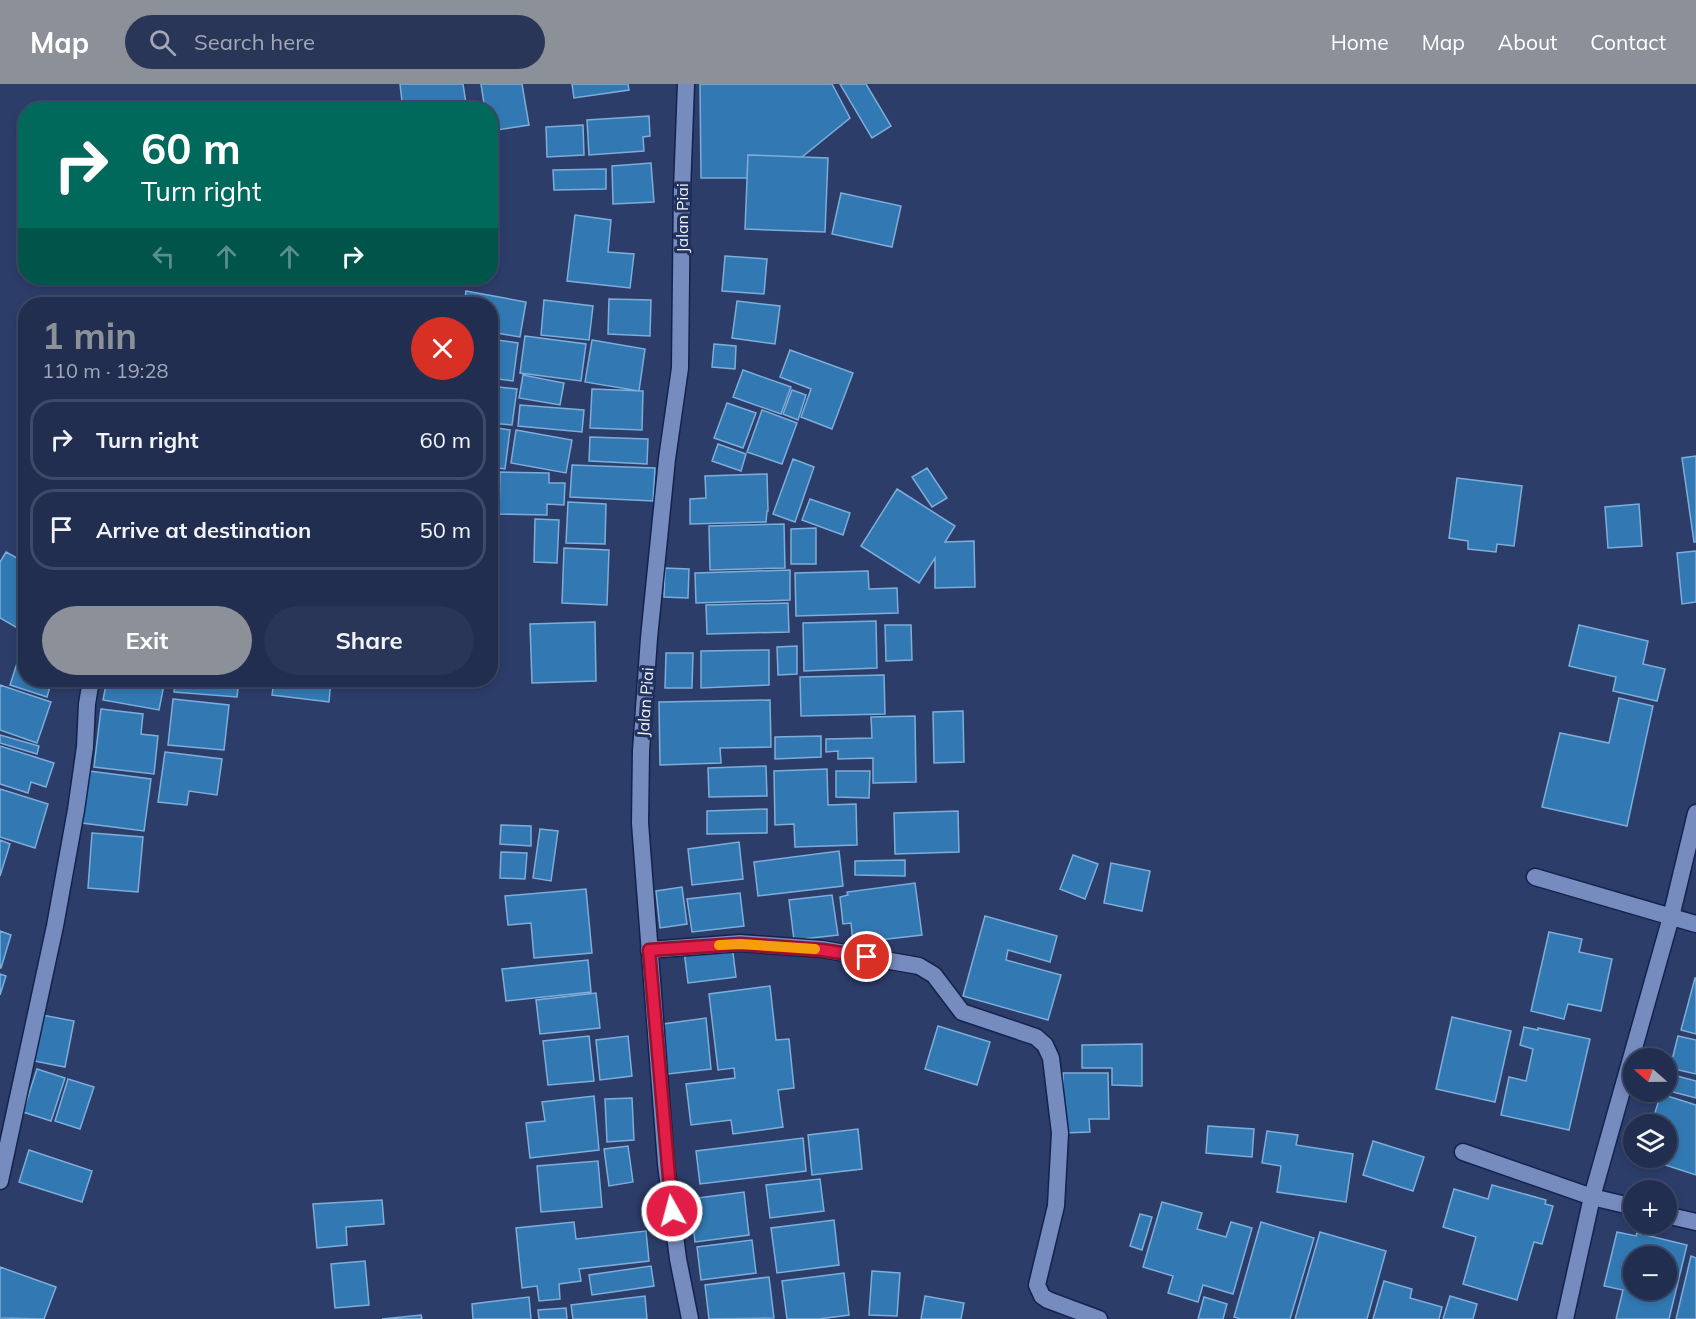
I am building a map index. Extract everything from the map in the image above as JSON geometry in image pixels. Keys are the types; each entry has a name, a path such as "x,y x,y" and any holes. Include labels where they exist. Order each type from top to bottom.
{"street":[{"name":"Jalan Piai","path":"686,84 680,368 667,459 649,638 641,751 640,823 666,1164 678,1259 690,1319"},
{"path":"0,1181 56,926 85,747 90,687"},
{"path":"1565,1319 1592,1197 1671,917 1696,813"},
{"path":"1535,877 1696,924"},
{"path":"649,950 740,944 822,950 919,966 934,975 962,1012 1036,1037 1045,1045 1051,1058 1060,1133 1056,1206 1037,1285 1042,1296 1048,1300 1100,1319"},
{"path":"1463,1152 1592,1197 1623,1204"},
{"path":"1677,1218 1696,1222"}],"building":[{"path":"400,84 463,84 466,102 402,102"},
{"path":"481,84 522,84 529,125 498,130 498,102 484,102"},
{"path":"572,84 628,84 629,90 574,98"},
{"path":"700,84 832,84 850,118 802,157 748,155 747,178 701,178"},
{"path":"840,84 866,84 891,126 872,138"},
{"path":"649,116 650,136 643,137 644,151 589,155 587,120"},
{"path":"583,125 584,155 547,157 546,127"},
{"path":"748,155 828,158 825,232 745,229"},
{"path":"651,163 654,202 613,204 612,166"},
{"path":"606,169 606,189 554,190 553,170"},
{"path":"841,193 901,206 892,247 832,234"},
{"path":"575,215 611,220 608,252 634,254 630,288 567,281"},
{"path":"725,256 767,259 764,294 722,291"},
{"path":"466,291 526,302 520,337 498,333 498,297 465,297"},
{"path":"609,299 651,300 650,336 608,334"},
{"path":"544,300 593,306 589,340 541,335"},
{"path":"737,301 780,306 775,344 732,338"},
{"path":"525,336 586,344 581,381 520,373"},
{"path":"498,340 518,343 513,381 498,379"},
{"path":"592,340 645,349 639,391 585,382"},
{"path":"714,344 736,346 735,369 712,367"},
{"path":"790,350 853,373 832,429 801,417 811,389 780,377"},
{"path":"743,370 791,387 781,414 733,397"},
{"path":"523,375 564,383 560,405 519,398"},
{"path":"498,387 517,389 512,425 498,424"},
{"path":"592,389 643,391 642,430 590,428"},
{"path":"792,390 806,395 798,420 783,414"},
{"path":"727,403 756,413 743,448 714,438"},
{"path":"520,405 584,410 582,432 518,426"},
{"path":"762,410 797,423 782,464 747,452"},
{"path":"498,428 510,430 505,469 498,468"},
{"path":"516,430 572,440 566,473 511,463"},
{"path":"590,437 648,439 647,464 589,461"},
{"path":"718,444 746,454 741,471 712,461"},
{"path":"1696,456 1696,542 1694,542 1682,458"},
{"path":"793,459 814,467 795,522 773,514"},
{"path":"572,465 655,468 653,501 570,497"},
{"path":"927,468 947,498 932,507 912,477"},
{"path":"500,472 549,473 549,483 565,483 564,505 547,504 547,515 499,514"},
{"path":"767,474 766,522 690,524 690,499 706,498 705,476"},
{"path":"1457,478 1522,486 1514,546 1497,544 1496,552 1468,549 1468,541 1449,538"},
{"path":"897,489 955,526 945,542 974,541 975,587 935,588 935,558 919,583 861,546"},
{"path":"810,499 850,513 843,535 802,520"},
{"path":"568,502 606,504 605,544 566,543"},
{"path":"1639,504 1642,546 1608,548 1605,507"},
{"path":"535,519 559,520 557,563 534,562"},
{"path":"784,524 785,568 710,570 709,526"},
{"path":"816,528 816,564 791,564 791,529"},
{"path":"564,548 609,550 607,605 562,603"},
{"path":"1696,551 1696,602 1682,604 1677,553"},
{"path":"6,552 18,559 18,628 0,618 0,562"},
{"path":"665,568 689,569 688,598 664,597"},
{"path":"790,570 790,600 696,603 695,573"},
{"path":"868,571 869,589 897,588 898,613 796,616 795,573"},
{"path":"788,603 789,632 707,634 706,605"},
{"path":"876,621 877,668 804,671 803,623"},
{"path":"595,622 596,681 532,683 530,624"},
{"path":"885,625 911,625 912,660 886,661"},
{"path":"1579,625 1648,641 1643,664 1665,669 1657,701 1613,691 1616,677 1569,666"},
{"path":"797,646 797,674 778,675 777,647"},
{"path":"769,650 769,685 701,688 701,651"},
{"path":"666,653 693,653 692,688 665,688"},
{"path":"18,660 18,687 50,687 47,697 10,685"},
{"path":"884,675 885,714 801,716 800,677"},
{"path":"0,685 51,702 37,743 0,730"},
{"path":"106,687 164,687 159,710 103,700"},
{"path":"174,687 238,687 237,697 174,692"},
{"path":"273,687 330,687 329,702 272,695"},
{"path":"1619,698 1653,706 1627,826 1542,807 1560,733 1609,743"},
{"path":"173,699 229,705 224,750 168,745"},
{"path":"770,700 771,747 720,748 721,763 660,765 659,702"},
{"path":"101,709 143,714 141,734 158,736 154,774 94,767"},
{"path":"963,711 964,762 934,763 933,712"},
{"path":"915,716 916,782 873,783 873,758 838,759 838,751 826,752 826,739 872,738 871,717"},
{"path":"0,735 39,746 37,754 0,743"},
{"path":"821,736 821,757 775,759 775,737"},
{"path":"0,746 54,763 46,787 31,782 28,793 0,784"},
{"path":"165,752 222,759 217,795 189,791 187,805 158,802"},
{"path":"766,766 767,796 709,797 708,768"},
{"path":"827,769 828,805 856,804 857,845 795,847 794,824 775,825 774,771"},
{"path":"89,771 151,779 144,831 82,823"},
{"path":"836,771 870,771 869,798 836,797"},
{"path":"0,789 48,804 35,848 0,837"},
{"path":"767,809 767,833 707,834 707,811"},
{"path":"958,811 959,852 895,854 894,813"},
{"path":"501,825 531,826 531,846 500,844"},
{"path":"540,829 558,831 551,881 533,878"},
{"path":"92,833 143,837 138,892 88,888"},
{"path":"0,840 10,844 0,876"},
{"path":"739,842 743,879 692,885 688,849"},
{"path":"839,851 843,886 758,896 754,862"},
{"path":"501,852 527,853 525,879 500,878"},
{"path":"1073,855 1098,864 1085,899 1060,889"},
{"path":"905,860 905,876 855,875 855,861"},
{"path":"1111,863 1150,871 1142,911 1104,903"},
{"path":"915,883 922,935 853,943 851,923 843,924 840,897 848,895 847,892"},
{"path":"682,887 687,924 660,928 656,891"},
{"path":"586,889 592,953 534,958 531,923 508,925 505,896"},
{"path":"740,893 744,926 692,932 687,899"},
{"path":"832,895 838,935 794,940 789,900"},
{"path":"985,916 1057,936 1050,962 1008,950 1006,960 1061,975 1048,1020 963,996"},
{"path":"0,931 11,935 1,968 0,968"},
{"path":"1549,932 1582,939 1579,952 1612,959 1601,1011 1568,1004 1564,1019 1531,1011"},
{"path":"732,945 736,977 688,983 684,951"},
{"path":"588,960 591,992 506,1001 502,969"},
{"path":"0,974 6,976 0,995"},
{"path":"1696,978 1696,1034 1681,1030"},
{"path":"770,986 776,1040 789,1039 794,1088 778,1090 783,1127 733,1134 731,1120 691,1125 686,1084 735,1078 734,1068 718,1070 709,994"},
{"path":"596,993 600,1028 540,1034 536,1000"},
{"path":"42,1015 74,1021 65,1067 34,1061"},
{"path":"1452,1017 1511,1031 1495,1102 1436,1089"},
{"path":"706,1018 711,1069 668,1074 663,1024"},
{"path":"938,1026 990,1042 977,1085 925,1069"},
{"path":"1524,1027 1590,1039 1569,1130 1501,1115 1509,1077 1526,1081 1533,1049 1520,1045"},
{"path":"589,1036 594,1081 548,1085 543,1041"},
{"path":"628,1036 632,1076 600,1080 596,1040"},
{"path":"1678,1036 1696,1040 1696,1074 1677,1070 1677,1048 1675,1048"},
{"path":"1142,1044 1142,1086 1112,1085 1112,1068 1082,1068 1082,1045"},
{"path":"37,1069 65,1078 51,1121 23,1112"},
{"path":"1063,1073 1108,1073 1109,1119 1089,1119 1090,1132 1064,1133"},
{"path":"1677,1076 1696,1081 1696,1098 1677,1093"},
{"path":"68,1079 94,1087 80,1129 55,1121"},
{"path":"594,1096 599,1150 530,1158 526,1123 545,1121 542,1102"},
{"path":"632,1098 634,1140 607,1142 605,1099"},
{"path":"1677,1099 1696,1105 1696,1175 1675,1168 1677,1168 1677,1114 1655,1114 1658,1102 1677,1102"},
{"path":"1208,1126 1254,1129 1252,1157 1206,1153"},
{"path":"858,1129 862,1169 812,1175 808,1135"},
{"path":"1267,1131 1298,1135 1296,1145 1353,1154 1346,1202 1277,1192 1281,1166 1262,1163"},
{"path":"803,1138 806,1171 700,1184 696,1151"},
{"path":"1373,1141 1424,1157 1413,1191 1363,1175"},
{"path":"628,1146 633,1182 609,1186 604,1149"},
{"path":"29,1150 92,1171 82,1202 19,1182"},
{"path":"598,1161 602,1207 541,1212 537,1166"},
{"path":"820,1179 824,1211 770,1218 766,1185"},
{"path":"1492,1185 1546,1200 1545,1204 1553,1206 1542,1244 1534,1242 1517,1300 1463,1284 1476,1237 1443,1227 1454,1189 1488,1199"},
{"path":"744,1192 749,1235 695,1242 690,1199"},
{"path":"382,1200 384,1224 346,1227 347,1245 317,1248 313,1204"},
{"path":"1162,1202 1202,1213 1197,1229 1226,1237 1231,1222 1252,1228 1233,1294 1203,1285 1198,1302 1168,1293 1173,1276 1143,1267"},
{"path":"1140,1214 1152,1217 1142,1250 1130,1246"},
{"path":"834,1220 839,1265 777,1273 771,1228"},
{"path":"574,1222 576,1239 646,1231 649,1261 579,1269 581,1281 559,1284 560,1299 539,1301 537,1286 522,1288 516,1228"},
{"path":"1261,1222 1314,1238 1290,1319 1234,1317"},
{"path":"1320,1232 1386,1251 1367,1319 1295,1319"},
{"path":"1617,1232 1636,1236 1641,1234 1687,1245 1677,1286 1677,1246 1623,1246 1623,1290 1604,1286"},
{"path":"752,1240 756,1273 701,1280 697,1247"},
{"path":"1691,1256 1696,1258 1696,1319 1676,1319"},
{"path":"365,1261 369,1305 335,1308 331,1264"},
{"path":"651,1266 654,1286 592,1295 589,1275"},
{"path":"0,1267 56,1287 44,1319 0,1318"},
{"path":"872,1271 900,1273 897,1316 869,1315"},
{"path":"844,1273 849,1315 819,1319 787,1319 782,1281"},
{"path":"769,1277 774,1318 709,1319 705,1285"},
{"path":"1384,1281 1412,1289 1410,1298 1442,1307 1439,1319 1373,1319"},
{"path":"1623,1290 1623,1300 1674,1300 1669,1319 1616,1319"},
{"path":"645,1296 647,1319 573,1319 571,1305"},
{"path":"925,1296 964,1303 961,1319 921,1319"},
{"path":"1450,1296 1477,1304 1473,1319 1443,1319"},
{"path":"529,1297 531,1319 473,1319 472,1304"},
{"path":"1204,1297 1227,1304 1223,1319 1198,1319"},
{"path":"566,1308 567,1319 539,1319 538,1310"},
{"path":"421,1315 422,1319 382,1319"}],"slow traffic":[{"path":"719,945 740,944 815,949"}],"route":[{"path":"672,1211 666,1164 663,1103 649,950 740,944 822,950 867,957"}]}
